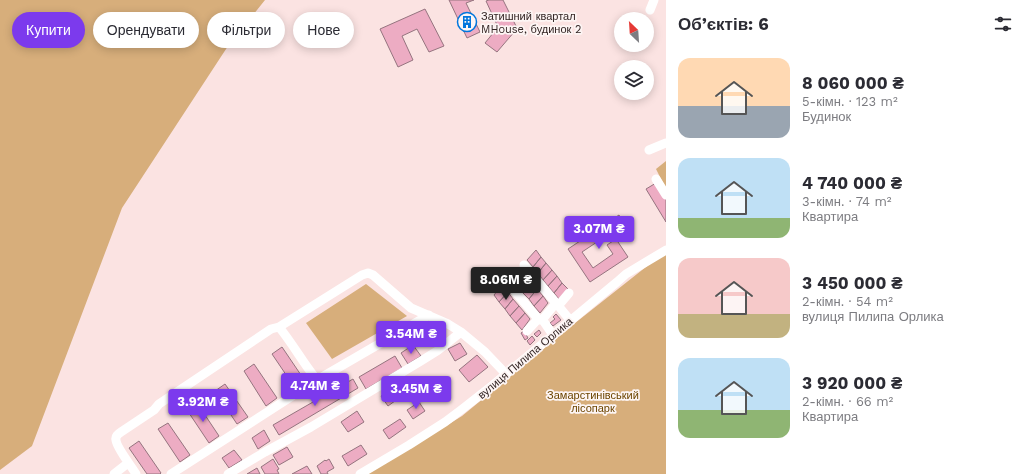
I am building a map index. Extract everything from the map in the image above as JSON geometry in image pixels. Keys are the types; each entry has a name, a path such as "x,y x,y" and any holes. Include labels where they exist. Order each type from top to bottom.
{"street":[{"path":"650,10 654,0"},
{"path":"649,150 666,143"},
{"path":"656,178 666,195"},
{"name":"вулиця Пилипа Орлика","path":"360,474 445,422 493,385 626,274 666,250"},
{"path":"524,264 570,320"},
{"path":"136,474 120,452 116,441 116,436 154,410 158,404 271,329 279,327 362,275 368,273 373,275 411,308 448,324 461,332 495,362 506,374"},
{"path":"506,281 553,334"},
{"path":"527,331 569,294"},
{"path":"171,474 317,380 429,316"},
{"path":"279,327 317,380"},
{"path":"228,474 421,361 437,351 461,332"},
{"path":"114,474 128,463"}],"green space":[{"path":"0,0 265,0 255,12 207,12 207,48 227,48 122,208 32,446 0,470"},
{"path":"666,161 666,189 656,169"},
{"name":"Замарстинівський лісопарк","path":"666,254 666,474 368,474 462,416 565,331 656,259"},
{"path":"366,284 407,316 332,359 306,323"}],"building":[{"name":"Затишний квартал MHouse, будинок 2","path":"449,0 474,0 466,3 480,32 467,38"},
{"path":"503,0 516,26 513,28 515,31 497,52 485,43 498,27 486,1"},
{"path":"425,9 444,46 429,52 417,29 402,36 413,60 398,67 380,29"},
{"path":"656,183 666,199 666,222 646,189"},
{"path":"619,215 624,224 582,252 593,268 613,254 607,245 616,239 628,257 590,282 568,249"},
{"path":"536,250 541,257 533,267 527,260"},
{"path":"541,257 546,263 538,273 533,267"},
{"path":"546,263 552,270 543,280 538,273"},
{"path":"520,269 526,276 517,286 512,279"},
{"path":"552,270 557,276 548,286 543,280"},
{"path":"526,276 532,282 523,293 517,286"},
{"path":"557,276 562,283 554,293 548,286"},
{"path":"532,282 537,289 529,299 523,293"},
{"path":"562,283 568,289 559,299 554,293"},
{"path":"502,285 508,292 499,302 494,295"},
{"path":"537,289 543,296 534,306 529,299"},
{"path":"508,292 513,299 505,309 499,302"},
{"path":"543,296 548,303 540,313 534,306"},
{"path":"513,299 519,306 510,316 505,309"},
{"path":"519,306 525,313 516,323 510,316"},
{"path":"525,313 530,319 522,330 516,323"},
{"path":"556,314 561,320 553,326 550,323 555,319 553,317"},
{"path":"539,330 541,333 537,337 534,334"},
{"path":"524,331 528,338 525,340 521,333"},
{"path":"532,336 535,340 530,345 527,341"},
{"path":"460,343 467,354 455,361 448,349"},
{"path":"413,345 421,356 408,364 401,353"},
{"path":"282,347 305,381 295,388 272,354"},
{"path":"477,355 488,367 469,382 459,370"},
{"path":"395,356 402,368 366,389 359,377"},
{"path":"254,364 277,398 266,406 244,371"},
{"path":"353,379 358,388 279,435 273,425"},
{"path":"225,384 248,417 237,424 215,391"},
{"path":"392,388 399,398 388,406 381,396"},
{"path":"419,402 425,411 413,419 407,410"},
{"path":"197,403 219,436 209,443 187,410"},
{"path":"357,411 364,422 348,432 341,422"},
{"path":"400,419 406,427 389,439 383,430"},
{"path":"168,423 190,455 180,462 158,429"},
{"path":"264,430 270,441 258,449 252,438"},
{"path":"139,441 161,473 160,474 147,474 129,448"},
{"path":"361,445 367,454 348,466 342,456"},
{"path":"287,447 293,457 279,465 273,455"},
{"path":"234,450 242,460 229,468 222,458"},
{"path":"273,459 279,469 277,470 279,474 265,474 261,467"},
{"path":"329,459 334,468 327,472 328,474 321,474 317,466"},
{"path":"307,466 312,474 292,474"},
{"path":"257,468 260,474 247,474"}],"place":[{"name":"Затишний квартал MHouse, будинок 2","path":"467,22"}]}
